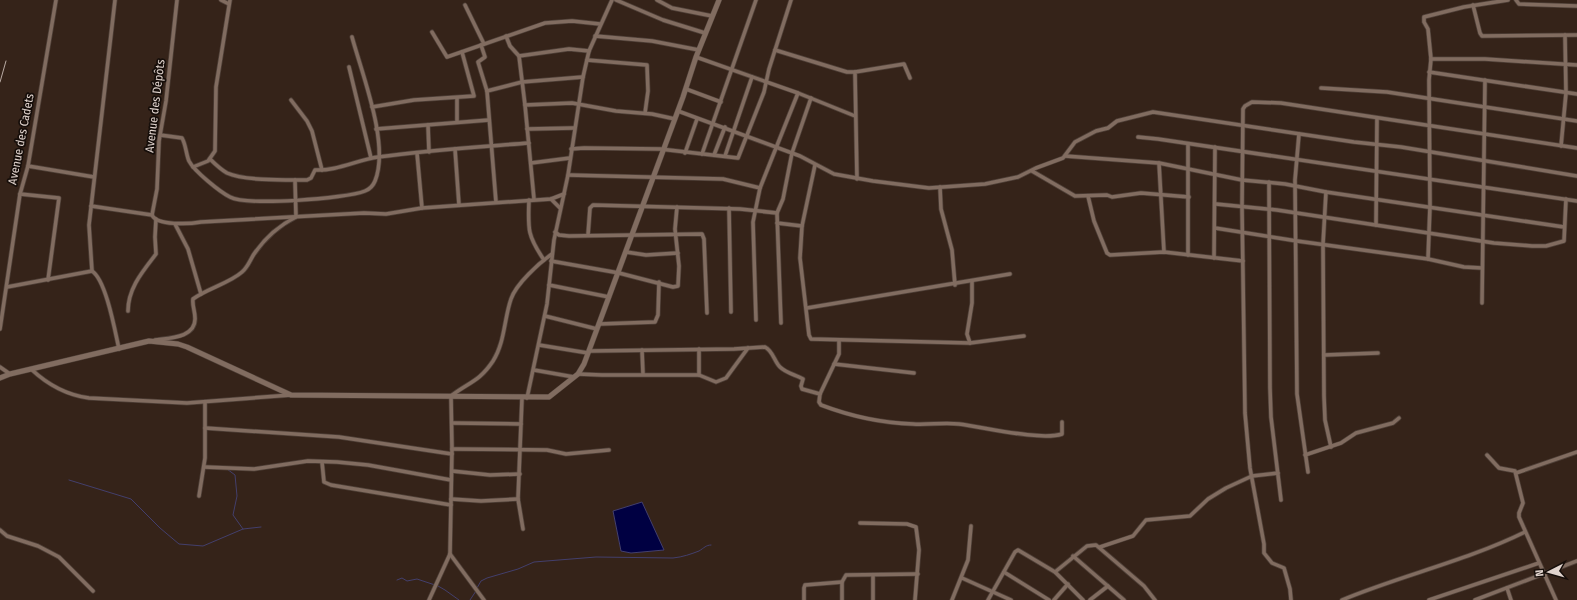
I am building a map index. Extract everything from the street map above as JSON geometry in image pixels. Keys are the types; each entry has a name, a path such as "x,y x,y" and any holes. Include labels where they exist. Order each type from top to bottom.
{"street":[{"name":"Avenue des Cadets","path":"0,329 20,194 28,166 56,0"},
{"path":"115,0 94,177 89,243 92,271 98,277 103,288 120,349"},
{"path":"193,167 210,159 216,151 216,87 229,2 221,0"},
{"path":"523,528 518,499 520,474 519,450 525,398 534,370 545,316 555,232 568,175 583,77 595,36 612,0"},
{"path":"616,0 663,20 705,32"},
{"path":"657,0 672,8 712,16"},
{"path":"31,369 50,386 83,397 170,403 205,402 291,395 549,397 576,375 591,345 686,89 698,50 719,0"},
{"path":"702,154 756,0"},
{"path":"571,149 663,150 738,157 767,82 775,50 791,0"},
{"path":"1428,259 1430,233 1429,72 1431,59 1428,29 1423,18 1473,6 1508,0"},
{"path":"1516,0 1519,4 1577,6"},
{"name":"Avenue des Dépôts","path":"152,215 157,189 160,135 166,101 176,1"},
{"path":"465,5 482,44 485,58 478,62 487,91 496,202"},
{"path":"1473,6 1482,36 1577,35"},
{"path":"432,32 446,57 538,25 554,21 600,24"},
{"path":"1561,146 1566,93 1565,35"},
{"path":"506,36 510,46 518,56 525,105 534,199"},
{"path":"595,36 652,41 698,50"},
{"path":"160,135 182,138 188,160 193,167 222,192 233,198 294,200 335,197 369,189 375,181 380,156 372,107 352,37"},
{"path":"518,56 569,49 590,51"},
{"path":"775,50 847,72 904,64 910,78"},
{"path":"372,107 414,100 473,97 474,95 462,52"},
{"path":"696,58 798,92 855,116"},
{"path":"1431,59 1485,59 1577,65"},
{"path":"587,60 647,65 648,91 645,113"},
{"path":"349,67 371,158"},
{"path":"855,72 855,116 858,178"},
{"path":"1429,72 1577,94"},
{"path":"487,91 522,82 583,77"},
{"path":"725,156 752,77"},
{"path":"1482,303 1485,80"},
{"path":"1321,88 1369,90 1577,121"},
{"path":"686,89 721,102"},
{"path":"756,320 752,226 760,188 775,146 798,92"},
{"path":"457,98 457,122"},
{"path":"782,324 777,213 783,199 792,153 812,98"},
{"path":"291,100 307,121 312,131 322,170"},
{"path":"1291,600 1284,568 1272,563 1264,553 1264,544 1252,476 1245,403 1242,207 1244,152 1243,109 1248,103 1252,102 1281,103 1430,127 1577,148"},
{"path":"525,105 578,104 616,111 645,113 675,119"},
{"path":"678,111 775,146 834,174 929,188 985,184 1018,177 1065,156 1077,141 1096,131 1108,128 1117,121 1145,113 1171,113 1193,119 1377,144 1577,176"},
{"path":"1376,225 1377,118"},
{"path":"685,153 697,119"},
{"path":"376,129 489,120"},
{"path":"428,125 429,152"},
{"path":"714,155 725,127"},
{"path":"527,129 574,128"},
{"path":"1299,134 1295,186 1297,241 1297,394 1308,472"},
{"path":"1138,137 1215,147 1577,201"},
{"path":"210,159 219,168 231,174 280,180 309,180 313,171 380,156 528,144"},
{"path":"1188,144 1188,255"},
{"path":"1214,258 1216,204 1214,174 1215,147"},
{"path":"455,149 458,205"},
{"path":"417,153 422,208"},
{"path":"1065,156 1159,163 1242,180 1269,182 1326,192 1564,226"},
{"path":"531,163 570,158"},
{"path":"1159,163 1162,194 1164,252"},
{"path":"815,165 802,226 800,258 810,338 839,341 970,343 1024,336"},
{"path":"28,166 94,177"},
{"path":"1032,171 1074,196 1107,195 1112,198 1136,193 1162,194 1189,198"},
{"path":"568,175 653,178 723,178 760,188"},
{"path":"295,180 294,200 296,217"},
{"path":"1269,182 1271,417 1281,500"},
{"path":"940,187 941,209 952,250 955,285"},
{"path":"1326,192 1323,244 1324,407 1331,447"},
{"path":"20,194 58,198 48,280"},
{"path":"91,206 152,215 156,219 175,224 364,213 386,214 422,208 551,199 564,194"},
{"path":"1088,196 1097,231 1107,253 1113,256 1164,252 1243,261"},
{"path":"551,199 560,208"},
{"path":"1216,204 1269,209 1524,246 1561,243 1565,240 1564,226 1566,199"},
{"path":"529,200 528,230 536,250 544,260"},
{"path":"588,235 592,206 677,206 756,209 777,213"},
{"path":"551,261 619,272 659,282 673,288 678,286 678,253 675,234 677,206"},
{"path":"728,208 732,312"},
{"path":"0,378 31,369 189,333 194,326 196,319 193,299 238,275 247,267 270,234 278,227 296,217"},
{"path":"128,311 132,289 156,254 156,219"},
{"path":"778,223 802,226"},
{"path":"175,224 188,249 201,294"},
{"path":"1215,228 1428,259 1458,266 1482,268"},
{"path":"555,232 559,235 698,234 704,236 707,313"},
{"path":"554,240 559,235"},
{"path":"626,252 646,255 678,253"},
{"path":"451,396 476,381 494,360 503,333 511,297 521,283 552,254"},
{"path":"7,287 92,271"},
{"path":"807,308 955,285 1010,274"},
{"path":"970,343 967,334 972,302 972,281"},
{"path":"545,316 598,326 655,322 657,317 659,282"},
{"path":"549,285 609,298"},
{"path":"149,341 178,344 187,347 291,395"},
{"path":"839,341 839,354 820,394 819,402 821,406 854,416 887,422 912,424 957,423 984,428 1055,435 1062,434 1062,422"},
{"path":"539,345 588,352 597,350 765,347 768,348 778,366 803,379 801,386 802,388 820,394"},
{"path":"591,345 597,350"},
{"path":"534,370 576,375 699,375 716,382 725,380 748,348"},
{"path":"699,349 699,375"},
{"path":"642,350 643,374"},
{"path":"1324,355 1378,352"},
{"path":"834,364 914,373"},
{"path":"0,367 10,374"},
{"path":"429,600 450,554 452,471 451,396"},
{"path":"199,496 204,467 205,402"},
{"path":"1305,455 1344,442 1356,433 1393,423 1399,418"},
{"path":"452,423 521,424"},
{"path":"205,428 339,437 452,454"},
{"path":"452,449 547,450 566,454 609,450"},
{"path":"1516,473 1577,452"},
{"path":"1487,455 1499,468 1513,470 1516,473 1523,503 1519,515 1525,532 1556,600"},
{"path":"204,467 254,469 308,461 368,466 451,480"},
{"path":"322,462 322,478 324,482 331,485 451,505"},
{"path":"452,471 490,474 520,474"},
{"path":"1100,547 1133,536 1146,520 1193,514 1212,496 1252,476 1278,473"},
{"path":"451,499 481,501 518,499"},
{"path":"860,523 915,525 919,550 915,600"},
{"path":"952,600 962,578 968,555 971,526"},
{"path":"0,530 7,536 38,546 59,557 93,591"},
{"path":"1342,600 1364,590 1480,552 1525,532"},
{"path":"1055,572 1073,556 1092,544 1100,547 1144,586 1155,600"},
{"path":"988,600 1014,552 1018,550 1055,572 1068,584 1077,598 1083,600"},
{"path":"450,554 484,600"},
{"path":"1073,556 1124,600"},
{"path":"1475,600 1577,561"},
{"path":"1429,600 1539,563"},
{"path":"1004,572 1049,600"},
{"path":"842,600 842,582 844,576 848,574 918,574"},
{"path":"873,575 873,600"},
{"path":"962,578 1011,600"},
{"path":"804,600 805,585 842,582"},
{"path":"1054,600 1068,584"},
{"path":"1090,600 1108,586"},
{"path":"1507,588 1512,600"}],"shaded area":[{"path":"642,502 664,550 631,553 621,551 613,511"}],"waterway":[{"path":"227,469 235,475 237,496 233,515 243,529"},
{"path":"69,480 131,499 160,528 179,544 203,546 243,529 261,527"},
{"path":"477,588 481,581 487,578 518,569 534,562 596,557 673,558 699,551 706,546 711,545"},
{"path":"397,580 402,578 407,581 417,579 435,585"},
{"path":"438,586 459,600"},
{"path":"470,600 476,591"}],"railway":[{"path":"0,82 6,61"}]}
